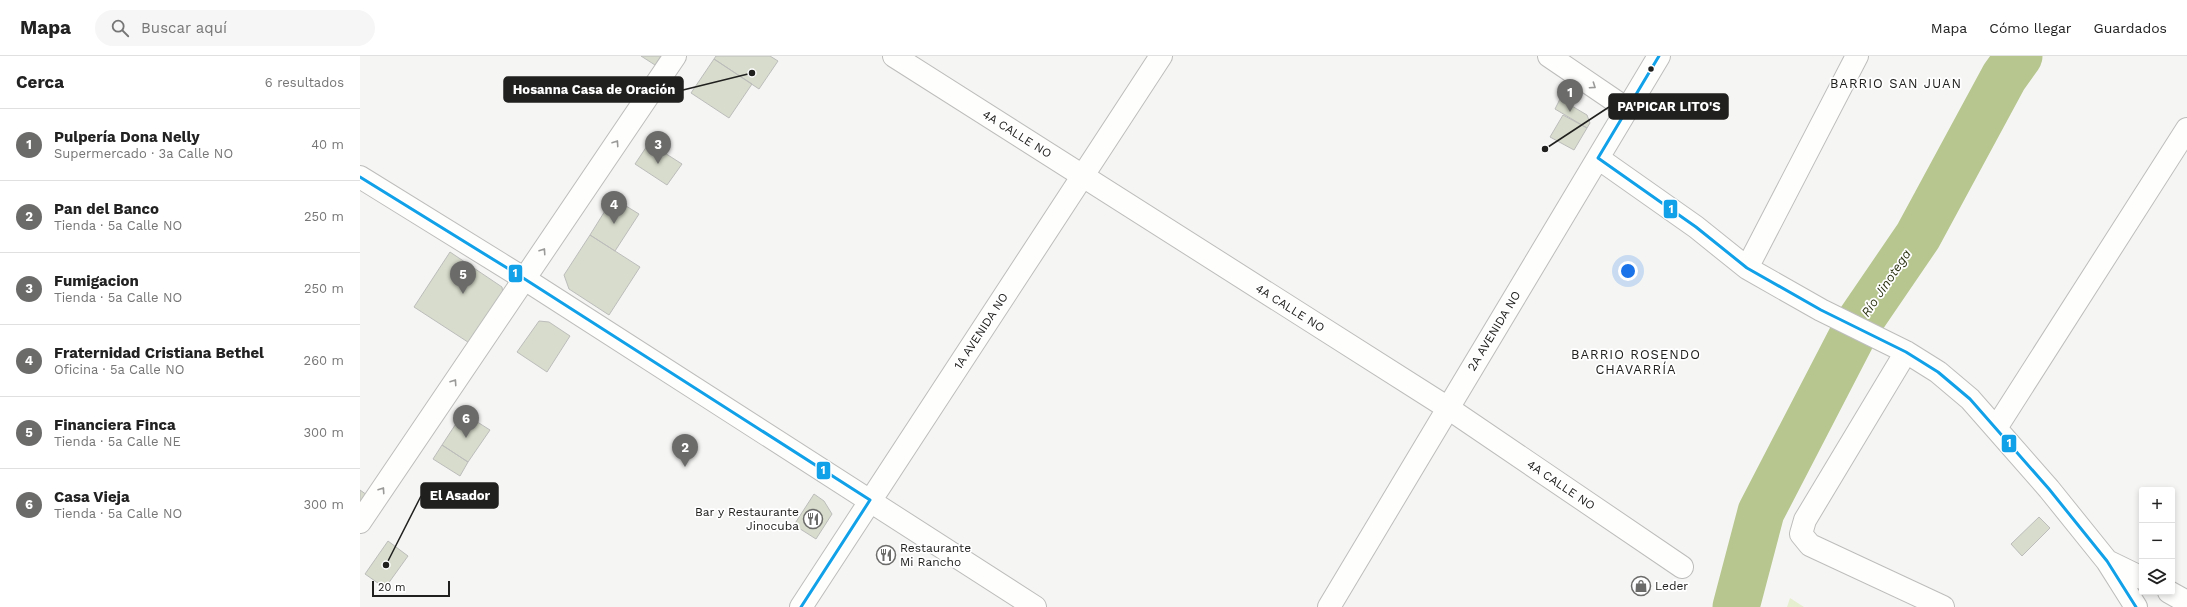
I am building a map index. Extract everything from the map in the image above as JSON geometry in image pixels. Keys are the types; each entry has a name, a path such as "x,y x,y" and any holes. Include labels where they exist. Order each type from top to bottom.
{"street":[{"path":"360,522 674,56"},
{"name":"4A CALLE NO","path":"894,56 1448,408 1682,567"},
{"name":"1A AVENIDA NO","path":"801,607 1161,56"},
{"path":"1549,56 1628,109"},
{"name":"2A AVENIDA NO","path":"1329,607 1659,56"},
{"path":"1747,268 1857,56"},
{"path":"1996,428 2187,128"},
{"path":"1598,158 1690,222 1747,268 1821,310 1899,348 1938,372 1970,399 2049,489 2107,561 2136,607"},
{"path":"360,177 524,279 1035,607"},
{"path":"1899,348 1805,520 1800,534 1810,545 1943,607"},
{"path":"2107,561 2139,577"},
{"path":"2174,595 2187,602"}],"green space":[{"path":"1790,598 1804,607 1787,607"}],"building":[{"path":"641,56 661,56 655,65"},
{"path":"716,56 770,56 778,61 759,89 714,59"},
{"path":"714,59 752,84 729,118 691,93"},
{"path":"1560,99 1587,115 1590,123 1587,128 1555,109"},
{"path":"1563,115 1587,128 1574,150 1550,137"},
{"path":"649,143 682,164 667,185 635,164"},
{"path":"613,198 639,214 615,251 590,235"},
{"path":"590,235 640,267 609,315 569,289 564,275"},
{"path":"450,252 502,287 504,300 474,346 414,307"},
{"path":"539,321 549,322 570,336 547,372 517,352"},
{"path":"463,413 490,430 468,462 442,445"},
{"path":"442,445 468,462 460,476 433,459"},
{"path":"360,490 367,495 360,505"},
{"name":"Bar y Restaurante Jinocuba","path":"814,494 824,501 832,514 816,539 794,525"},
{"path":"2039,517 2050,528 2022,556 2011,544"},
{"path":"388,541 408,556 385,588 365,574"}],"waterway":[{"name":"Río Jinotega","path":"1736,607 1761,512 1860,321 1918,236 2004,77 2019,56"}],"transit line":[{"name":"1","path":"1659,56 1598,158 1696,227 1747,268 1821,310 1906,352 1938,372 1970,399 2049,489 2107,561 2136,607"},
{"name":"1","path":"360,177 520,276 870,500 801,607"}],"place":[{"name":"Hosanna Casa de Oración","path":"752,73"},
{"name":"Pulpería Dona Nelly","path":"1570,112"},
{"name":"PA'PICAR LITO'S","path":"1545,149"},
{"name":"Fumigacion","path":"658,164"},
{"name":"Fraternidad Cristiana Bethel","path":"614,224"},
{"name":"Financiera Finca","path":"463,294"},
{"name":"Casa Vieja","path":"466,438"},
{"name":"Pan del Banco","path":"685,467"},
{"name":"Bar y Restaurante Jinocuba","path":"813,519"},
{"name":"Restaurante Mi Rancho","path":"886,555"},
{"name":"El Asador","path":"386,565"},
{"name":"Leder","path":"1641,586"}],"district":[{"name":"BARRIO SAN JUAN","path":"1896,83"},
{"name":"BARRIO ROSENDO CHAVARRÍA","path":"1636,362"}]}
